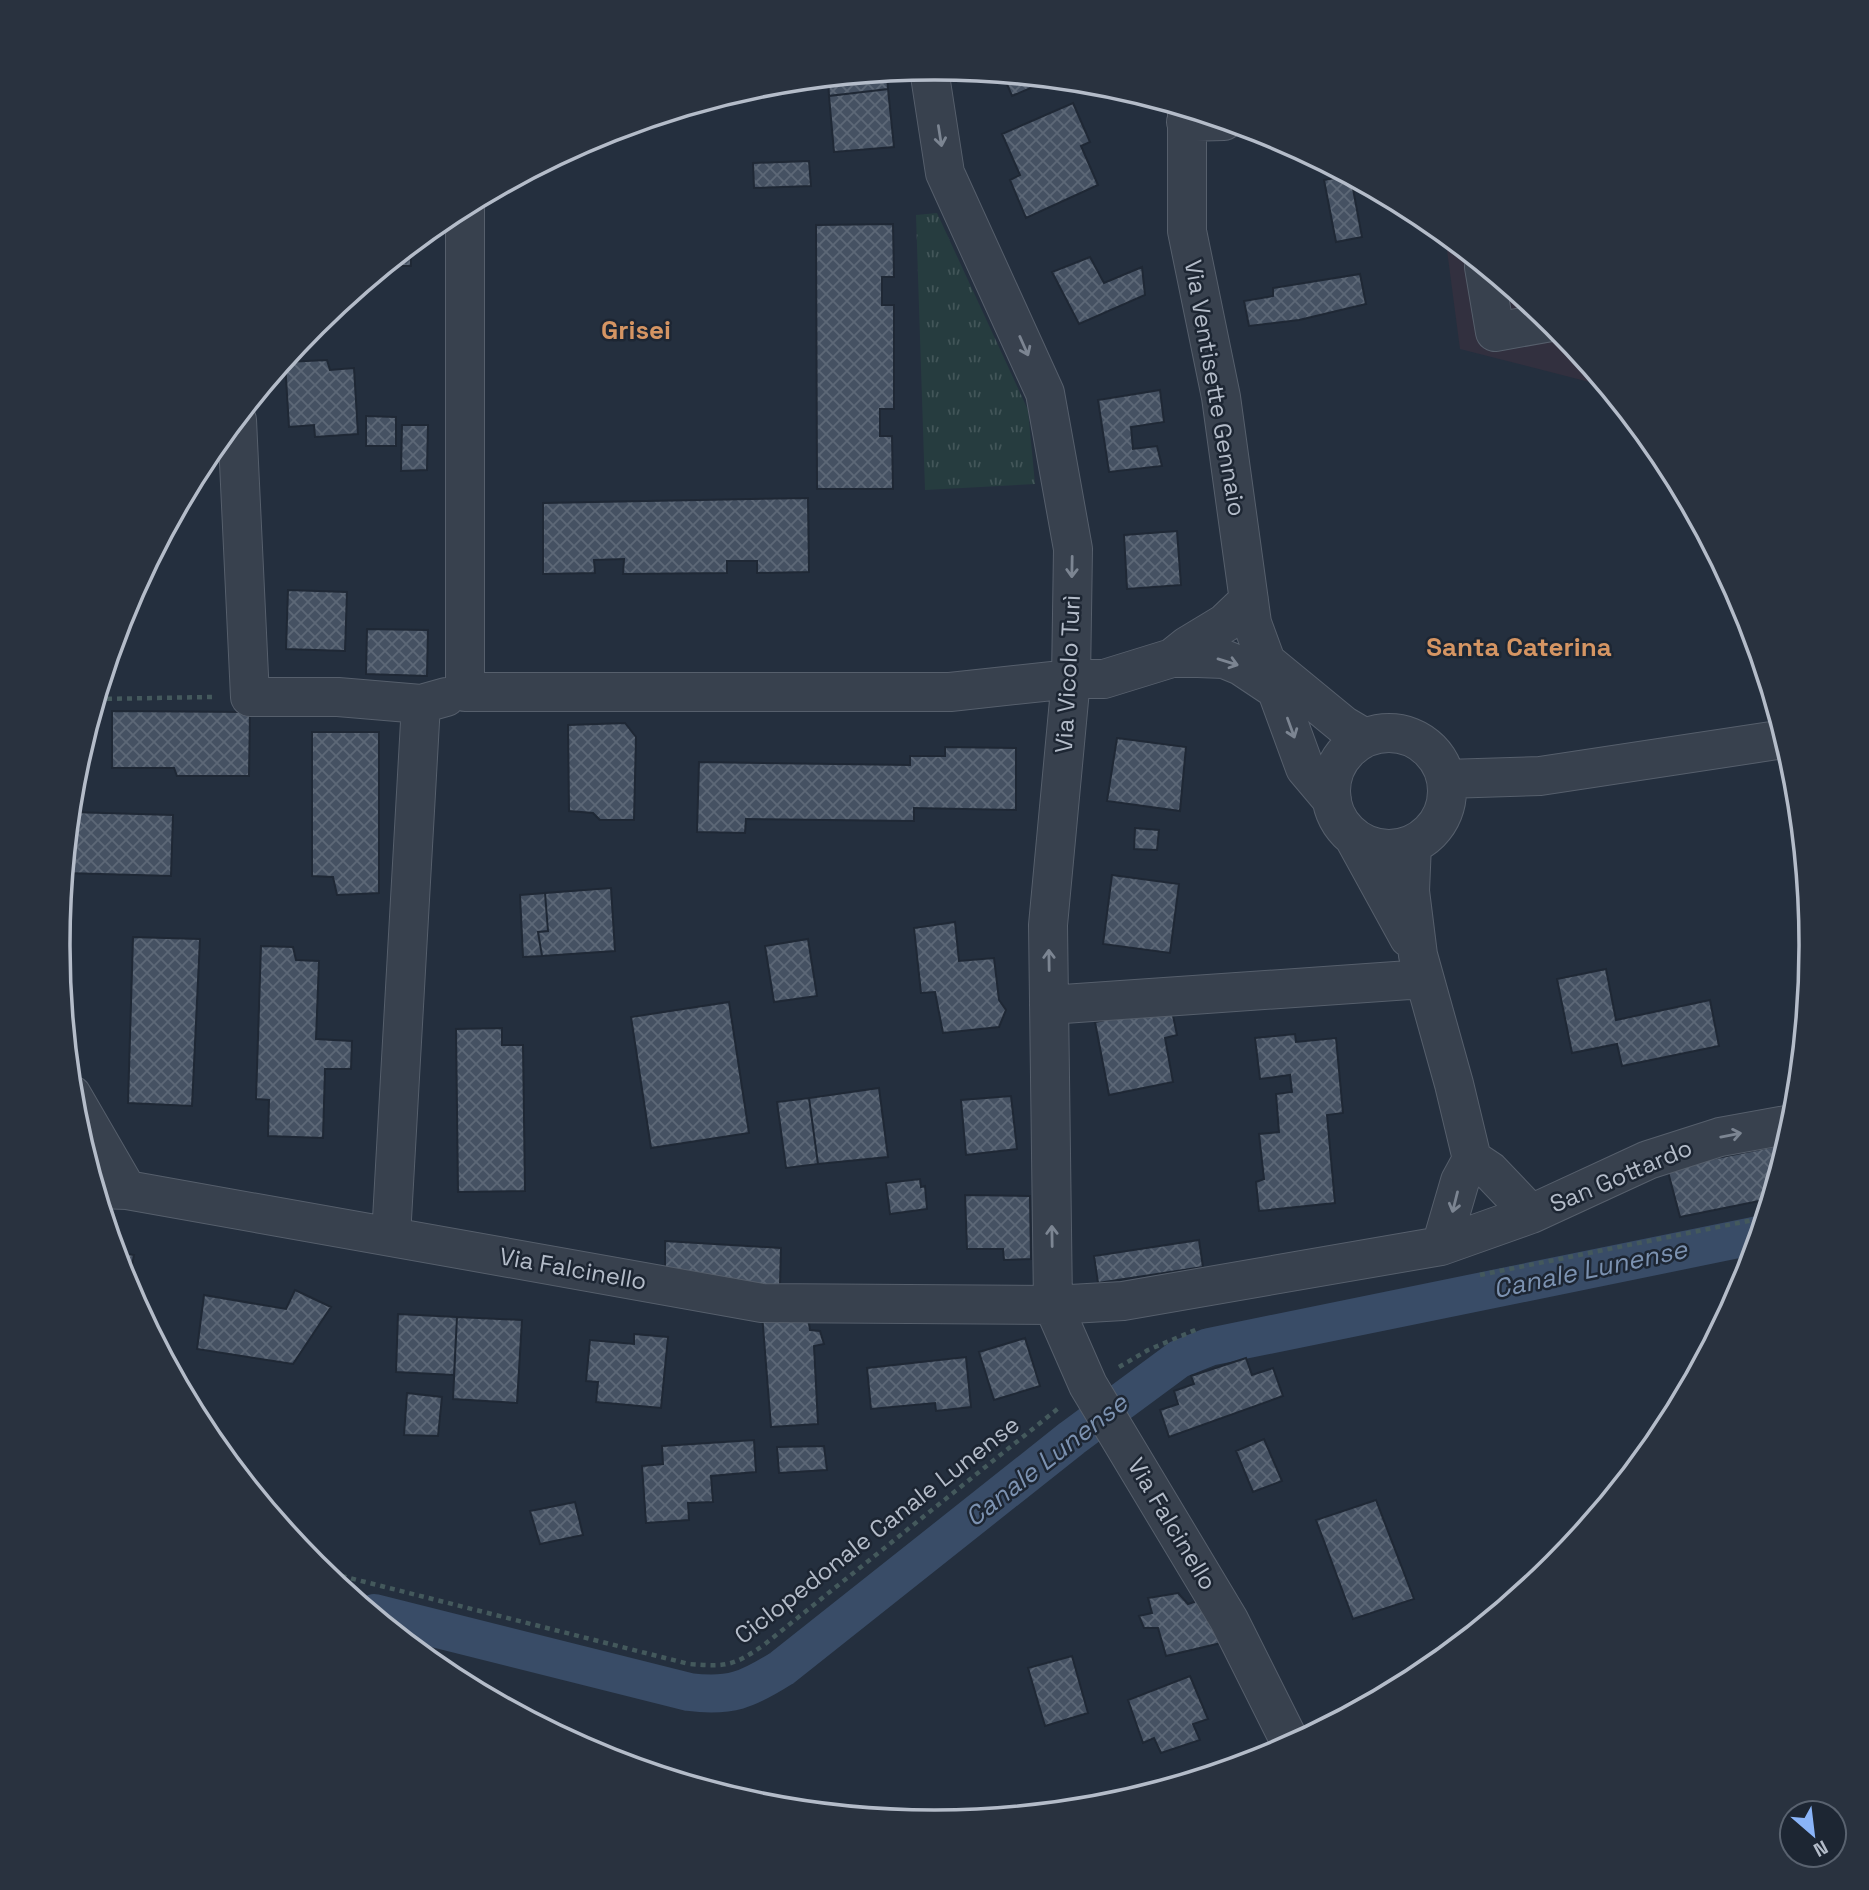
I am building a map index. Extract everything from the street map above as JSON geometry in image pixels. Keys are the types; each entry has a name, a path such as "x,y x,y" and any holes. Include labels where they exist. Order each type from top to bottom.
{"street":[{"name":"Via Vicolo Turì","path":"931,80 945,173 1045,393 1073,548 1071,679 1048,925 1053,1305"},
{"name":"Via Ventisette Gennaio","path":"1186,118 1187,231 1221,397 1252,623 1305,768 1332,800 1339,820 1353,836 1421,967"},
{"path":"465,219 465,692"},
{"path":"1486,280 1495,332 1536,325"},
{"path":"238,435 250,697 338,698 421,704 465,692 950,692 1071,679 1104,679 1172,658 1224,659 1273,676"},
{"path":"1172,658 1225,623 1249,600"},
{"name":"Via Ventisette Gennaio","path":"1273,676 1366,738"},
{"path":"391,1237 421,704"},
{"path":"1332,800 1332,781 1338,763 1349,748 1366,738 1382,733 1400,734 1416,739 1430,749 1440,763 1446,779 1447,799 1441,818 1429,833 1412,844 1397,848 1366,844 1353,836"},
{"path":"1446,779 1540,776 1774,740"},
{"path":"1441,818 1540,776"},
{"name":"Via Ventisette Gennaio","path":"1412,844 1410,891 1421,967 1472,1159"},
{"path":"1049,1005 1421,967"},
{"name":"San Gottardo","path":"1493,1229 1648,1160 1720,1137 1779,1126"},
{"path":"94,1147 112,1189"},
{"path":"1441,1246 1460,1181 1472,1159 1490,1171 1531,1214"},
{"name":"Via Falcinello","path":"112,1189 762,1303 1053,1305 1123,1301 1441,1246 1493,1229"},
{"name":"Via Falcinello","path":"1053,1305 1078,1393 1122,1442 1229,1620 1286,1734"}],"path":[{"path":"106,699 250,697"},
{"name":"Ciclopedonale Canale Lunense","path":"345,1577 690,1664 722,1667 743,1660 765,1644 1078,1393"}],"shaded area":[{"path":"1447,249 1505,295 1546,334 1590,382 1460,349"}],"green space":[{"path":"937,213 1028,410 1035,484 925,490 916,215"}],"building":[{"path":"888,82 888,89 829,96 828,87"},
{"path":"1007,84 1034,87 1012,96"},
{"path":"888,89 894,147 834,152 829,96"},
{"path":"1073,103 1090,142 1081,146 1098,185 1026,218 1010,180 1020,175 1002,134"},
{"path":"809,161 811,186 754,188 753,163"},
{"path":"1333,178 1353,189 1362,237 1336,242 1324,180"},
{"path":"893,224 894,277 882,277 882,305 894,305 894,409 880,409 880,436 892,436 893,489 817,489 816,225"},
{"path":"411,257 411,266 399,266"},
{"path":"1090,257 1104,283 1142,267 1145,295 1079,324 1052,272"},
{"path":"1360,274 1366,304 1299,320 1249,326 1244,301 1273,296 1273,288"},
{"path":"327,360 330,370 354,368 358,434 315,437 314,425 289,427 286,374 298,361"},
{"path":"1160,390 1164,422 1131,427 1133,449 1157,446 1162,466 1109,472 1098,400"},
{"path":"366,416 396,417 396,446 366,446"},
{"path":"402,425 428,425 427,470 401,471"},
{"path":"808,498 809,572 757,573 757,561 727,561 727,573 623,574 624,559 594,560 595,573 543,574 543,503"},
{"path":"1177,531 1181,585 1127,589 1124,535"},
{"path":"288,590 347,592 345,651 286,649"},
{"path":"367,629 428,630 427,676 366,674"},
{"path":"112,711 250,712 249,776 177,776 174,768 112,768"},
{"path":"625,723 636,737 634,820 600,820 593,813 569,811 568,725"},
{"path":"312,732 379,732 379,893 337,895 333,877 312,876"},
{"path":"1117,738 1186,747 1180,811 1107,801"},
{"path":"945,747 1016,748 1016,810 914,808 914,821 746,819 745,833 697,832 699,762 910,765 910,756 945,756"},
{"path":"81,812 173,815 171,876 73,873"},
{"path":"1135,828 1159,830 1157,850 1134,849"},
{"path":"1112,875 1179,884 1170,953 1103,944"},
{"path":"611,888 615,951 542,956 538,932 548,931 545,893"},
{"path":"545,893 548,931 538,932 542,956 523,957 520,895"},
{"path":"955,922 959,961 994,958 999,1000 1006,1010 999,1027 943,1033 935,992 921,993 914,928"},
{"path":"133,937 200,939 192,1106 128,1103"},
{"path":"808,939 817,996 774,1002 765,946"},
{"path":"261,946 293,947 296,960 319,961 316,1039 352,1041 351,1069 325,1069 323,1138 268,1136 269,1100 256,1099"},
{"path":"1606,969 1616,1020 1710,1000 1719,1046 1622,1066 1617,1044 1572,1053 1557,979"},
{"path":"729,1002 749,1133 651,1148 631,1017"},
{"path":"1171,1006 1177,1035 1165,1038 1173,1082 1109,1095 1095,1022"},
{"path":"502,1028 502,1045 523,1045 525,1191 458,1192 456,1029"},
{"path":"1295,1034 1296,1042 1336,1038 1343,1113 1327,1115 1335,1203 1259,1211 1256,1182 1264,1179 1259,1134 1279,1132 1276,1094 1292,1092 1290,1075 1260,1079 1255,1038"},
{"path":"879,1088 888,1157 818,1164 809,1098"},
{"path":"1011,1096 1017,1149 966,1155 961,1100"},
{"path":"809,1098 818,1164 786,1168 777,1102"},
{"path":"1775,1146 1760,1201 1680,1217 1667,1168"},
{"path":"920,1179 921,1187 925,1186 927,1209 890,1214 886,1183"},
{"path":"965,1195 1030,1196 1031,1259 1004,1260 1003,1249 967,1249"},
{"path":"1199,1240 1203,1267 1098,1283 1094,1256"},
{"path":"665,1241 781,1248 780,1286 665,1278"},
{"path":"128,1254 134,1255 132,1265"},
{"path":"295,1290 331,1307 293,1364 197,1349 204,1295 286,1309"},
{"path":"398,1314 457,1317 454,1375 396,1372"},
{"path":"762,1314 808,1317 810,1330 820,1331 824,1344 814,1346 818,1424 771,1427"},
{"path":"457,1317 522,1320 517,1403 453,1399"},
{"path":"634,1334 668,1337 661,1408 596,1402 598,1382 586,1381 590,1340 634,1344"},
{"path":"1025,1338 1040,1386 994,1400 979,1352"},
{"path":"966,1357 971,1407 936,1411 935,1403 871,1409 867,1368"},
{"path":"1246,1358 1252,1375 1273,1368 1283,1396 1169,1437 1160,1410 1178,1404 1174,1391 1194,1384 1191,1376"},
{"path":"407,1393 442,1397 438,1436 404,1435"},
{"path":"1264,1439 1282,1481 1253,1492 1236,1451"},
{"path":"754,1440 756,1472 711,1476 713,1502 688,1503 689,1520 646,1523 642,1466 663,1464 662,1446"},
{"path":"824,1446 827,1470 779,1473 777,1447"},
{"path":"1376,1500 1414,1599 1353,1619 1316,1520"},
{"path":"575,1502 583,1535 540,1544 530,1511"},
{"path":"1178,1593 1188,1604 1197,1601 1221,1643 1166,1656 1158,1628 1144,1628 1139,1616 1152,1613 1148,1598"},
{"path":"1072,1656 1088,1713 1045,1726 1028,1668"},
{"path":"1190,1676 1208,1719 1193,1724 1200,1740 1161,1753 1154,1738 1143,1743 1128,1700"}],"waterway":[{"name":"Canale Lunense","path":"391,1617 689,1692 716,1693 738,1690 759,1682 782,1668 1072,1438 1179,1359 1209,1347 1748,1237"}],"district":[{"name":"Grisei","path":"636,330"},
{"name":"Santa Caterina","path":"1519,647"}]}
